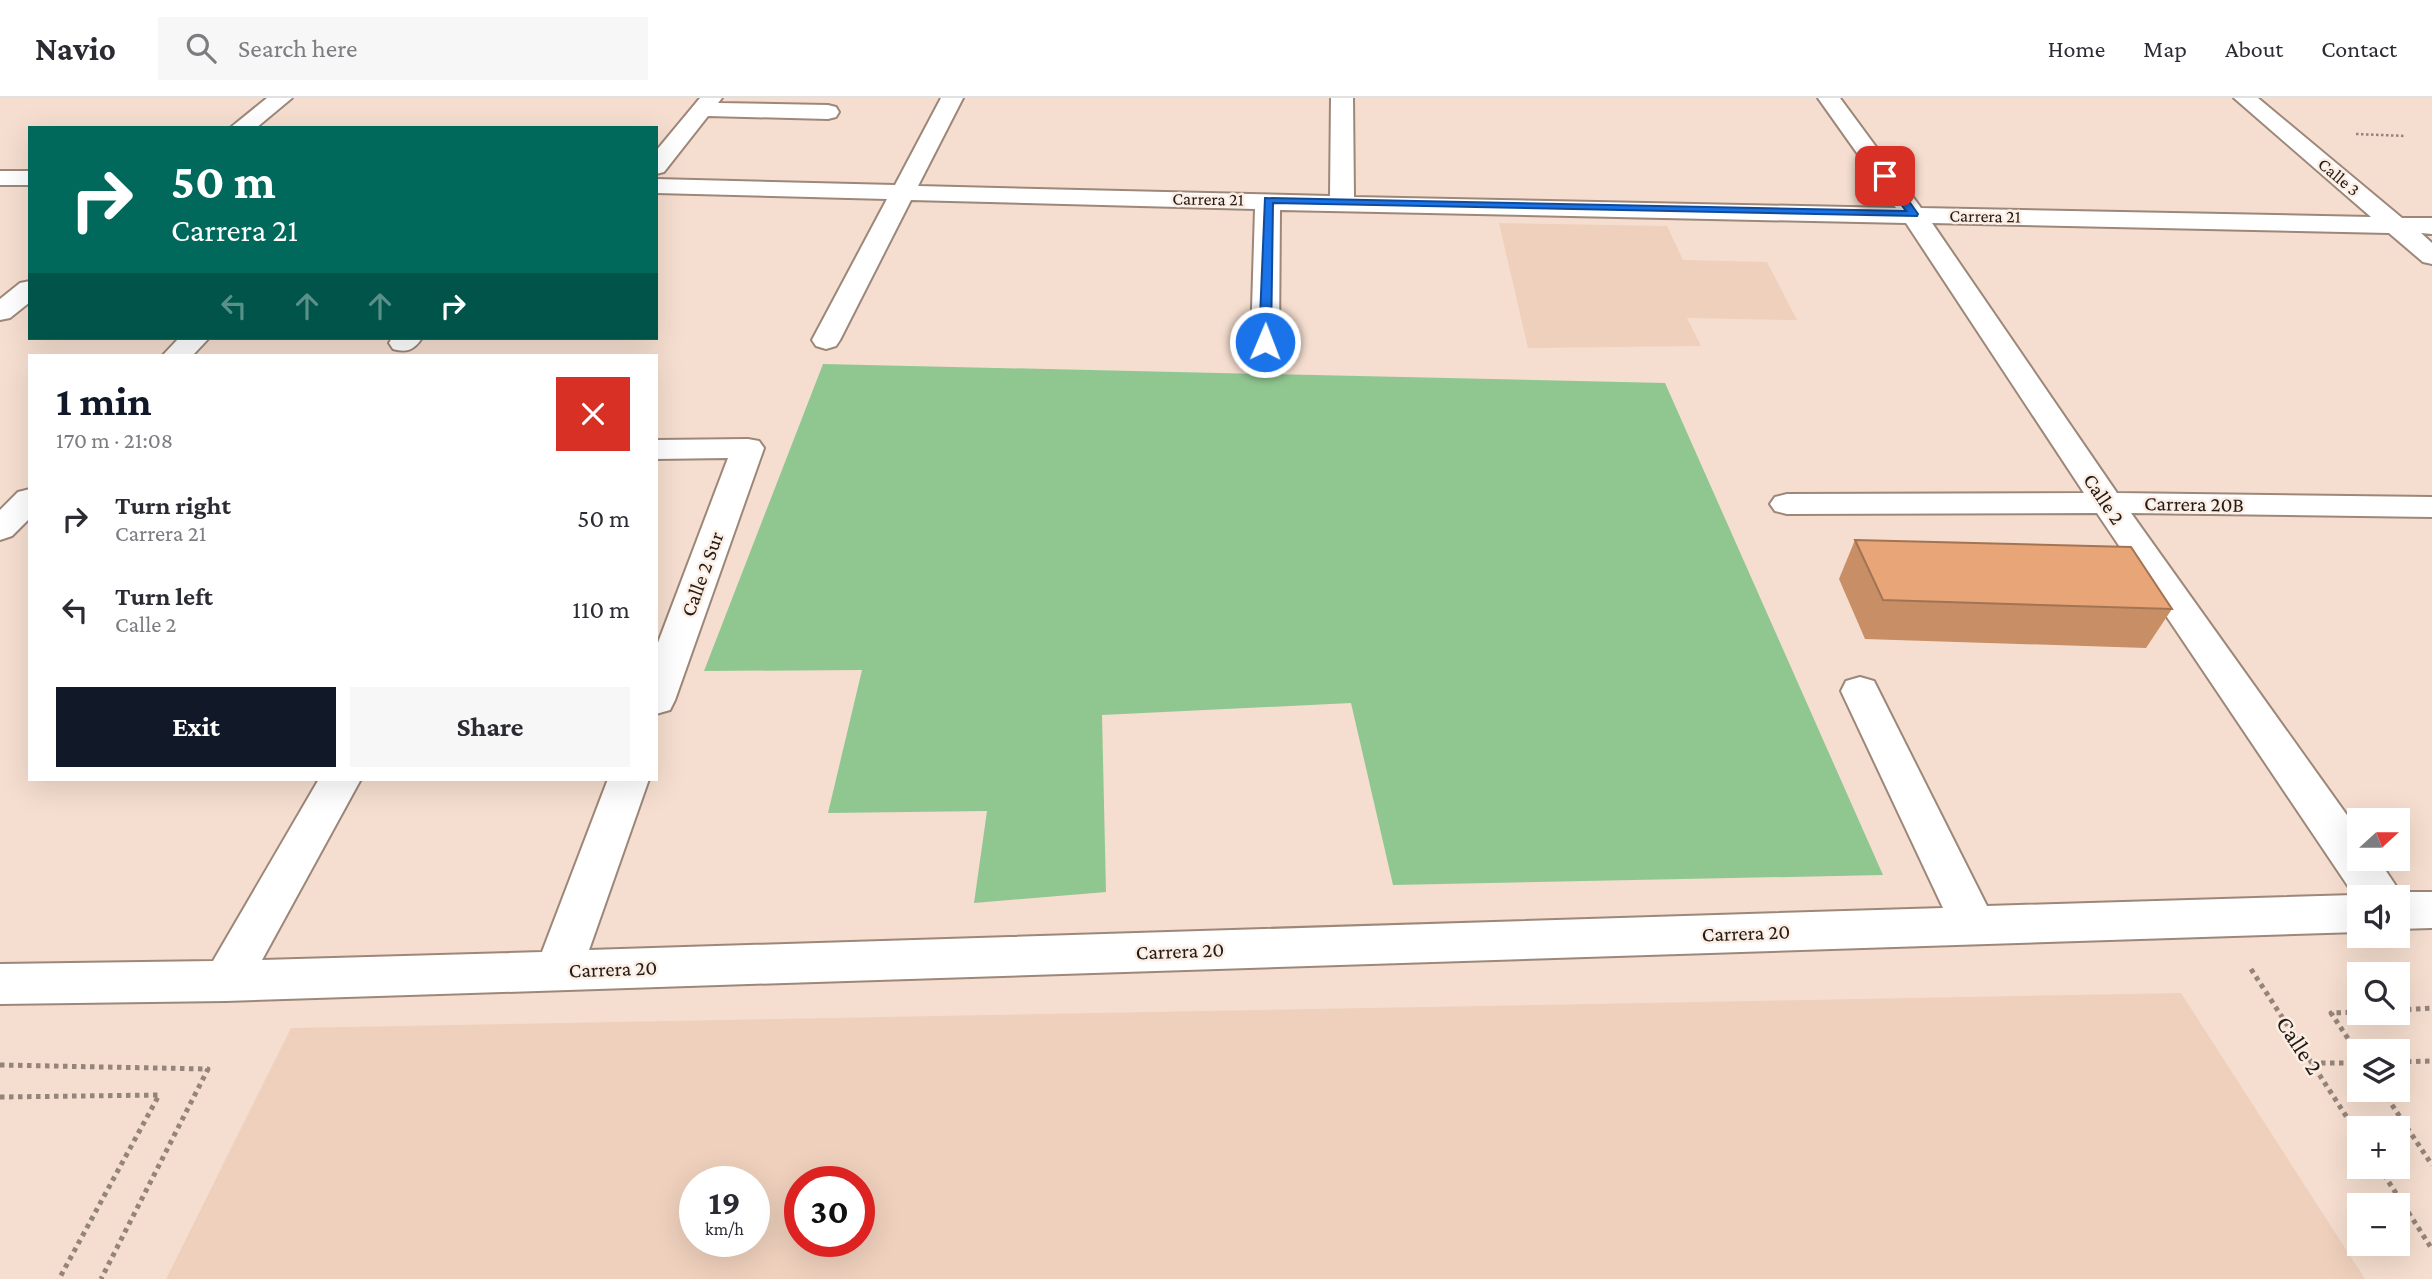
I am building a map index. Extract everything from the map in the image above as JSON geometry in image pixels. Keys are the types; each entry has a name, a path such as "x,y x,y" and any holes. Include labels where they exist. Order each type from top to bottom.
{"street":[{"path":"244,126 281,98"},
{"path":"826,340 951,98"},
{"path":"1342,98 1342,204"},
{"name":"Calle 2","path":"1829,98 1913,214 2107,503 2372,885"},
{"name":"Calle 3","path":"2245,98 2432,256"},
{"path":"658,164 707,103 828,112"},
{"path":"0,178 28,178"},
{"name":"Carrera 21","path":"658,186 1268,200 1606,217 1913,214 2432,226"},
{"path":"1265,342 1268,200"},
{"path":"0,312 28,291"},
{"path":"178,354 193,340"},
{"name":"Calle 2 Sur","path":"658,450 748,448 658,695"},
{"path":"0,529 28,501"},
{"name":"Carrera 20B","path":"1787,504 2107,503 2432,507"},
{"path":"1860,691 1974,926"},
{"path":"226,981 340,781"},
{"path":"558,971 627,781"},
{"path":"2410,911 2432,910"},
{"name":"Carrera 20","path":"0,984 226,981 2347,914"}],"path":[{"name":"Calle 2","path":"2218,919 2347,1117"},
{"path":"2410,1009 2432,1008"},
{"path":"2347,1012 2330,1013 2348,1039"},
{"path":"2410,1062 2432,1061"},
{"path":"2312,1063 2347,1063"},
{"path":"0,1065 208,1069 101,1279"},
{"path":"0,1097 159,1095 59,1279"},
{"path":"2390,1102 2432,1165"},
{"path":"2387,1179 2432,1249"}],"shaded area":[{"path":"1499,223 1667,226 1683,260 1767,262 1797,320 1687,318 1701,346 1528,348"},
{"path":"2181,993 2347,1251 2347,1256 2350,1256 2365,1279 166,1279 291,1028"}],"green space":[{"path":"823,364 1665,383 1883,875 1393,885 1351,703 1102,715 1106,892 974,903 987,811 828,813 862,670 704,671"}],"building":[{"path":"1855,540 2131,547 2172,609 1883,600"}],"route":[{"path":"1265,342 1268,200 1342,204 1913,214 1885,176"}]}
